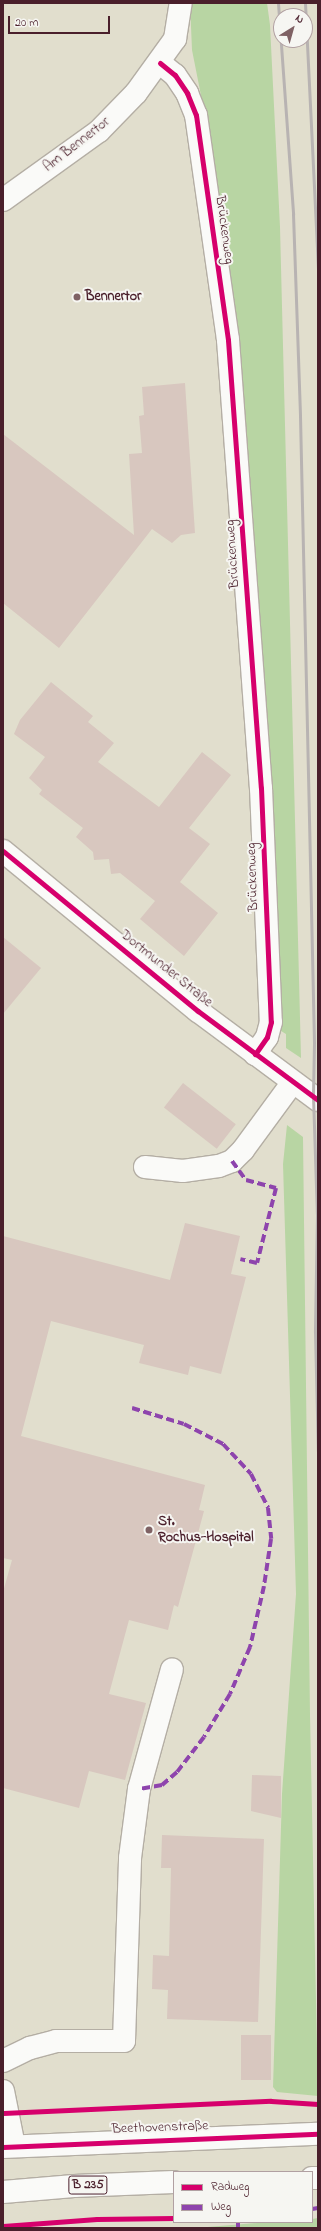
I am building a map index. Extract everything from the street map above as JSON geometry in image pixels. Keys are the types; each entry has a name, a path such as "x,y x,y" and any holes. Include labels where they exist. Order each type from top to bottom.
{"street":[{"path":"160,63 175,39 181,3"},
{"name":"Am Bennertor","path":"3,200 99,131 136,93 160,63"},
{"name":"Brückenweg","path":"160,63 174,75 188,93 196,115 228,340 261,788 271,1022 267,1037 255,1054"},
{"name":"Dortmunder Straße","path":"3,851 255,1054 318,1100"},
{"path":"145,1167 183,1171 219,1166 232,1161 243,1150 293,1082"},
{"path":"3,2066 30,2048 56,2041 124,2041 130,1858 139,1788 172,1669"},
{"path":"3,2091 9,2146"},
{"name":"Beethovenstraße","path":"9,2146 318,2134"},
{"name":"B 235","path":"3,2192 74,2186 173,2182"}],"green space":[{"path":"190,3 267,3 270,25 280,227 301,1058 286,1048 286,1034 281,1031 258,610 211,146 192,50"},
{"path":"287,1125 303,1137 310,1715 318,2096 277,2092 273,2087 282,1794 296,1594 283,1164"},
{"path":"318,2218 318,2228 195,2228 257,2223 313,2223 313,2219"}],"building":[{"path":"185,383 195,533 181,535 172,543 152,529 59,648 3,603 3,434 134,535 129,454 142,453 139,416 144,415 142,387"},
{"path":"51,682 93,716 88,722 114,743 98,762 159,807 202,752 231,775 189,828 210,844 180,882 218,913 184,956 140,919 155,901 120,873 111,874 109,859 94,860 93,852 76,837 83,828 39,794 42,790 29,778 45,757 14,734 20,720"},
{"path":"3,937 41,968 3,1014"},
{"path":"183,1083 236,1124 217,1149 164,1107"},
{"path":"185,1223 240,1236 231,1274 246,1277 221,1374 190,1366 188,1375 139,1363 144,1345 51,1321 21,1436 205,1485 199,1510 204,1511 178,1607 174,1605 168,1630 129,1620 109,1694 146,1703 125,1780 89,1771 79,1808 3,1788 3,1592 12,1560 3,1558 3,1236 170,1280"},
{"path":"252,1775 281,1776 281,1818 251,1811"},
{"path":"162,1835 264,1839 258,2022 167,2019 168,1990 152,1989 153,1955 169,1956 171,1868 161,1868"},
{"path":"241,2035 271,2035 271,2080 241,2080"}],"railway":[{"path":"278,3 293,214 300,416 314,1043 313,1096 317,1214 315,1332 318,1451"},
{"path":"305,3 318,272"}],"marked path":[{"path":"232,1161 246,1180 276,1188 257,1263 240,1259"},
{"path":"132,1408 184,1424 223,1444 251,1474 268,1508 271,1539 264,1586 250,1647 230,1694 204,1737 177,1772 162,1785 139,1789"},
{"path":"313,2209 318,2208"},
{"path":"238,2223 238,2228"}],"cycle path":[{"path":"160,63 175,75 187,93 196,115 228,340 261,788 271,1022 267,1037 255,1054"},
{"path":"3,851 198,1011 318,1100"},
{"path":"3,2113 271,2101 318,2104"},
{"path":"3,2147 318,2134"},
{"path":"3,2226 97,2219 173,2218"}],"place":[{"name":"Bennertor","path":"77,297"},
{"name":"St. Rochus-Hospital","path":"149,1530"}]}
